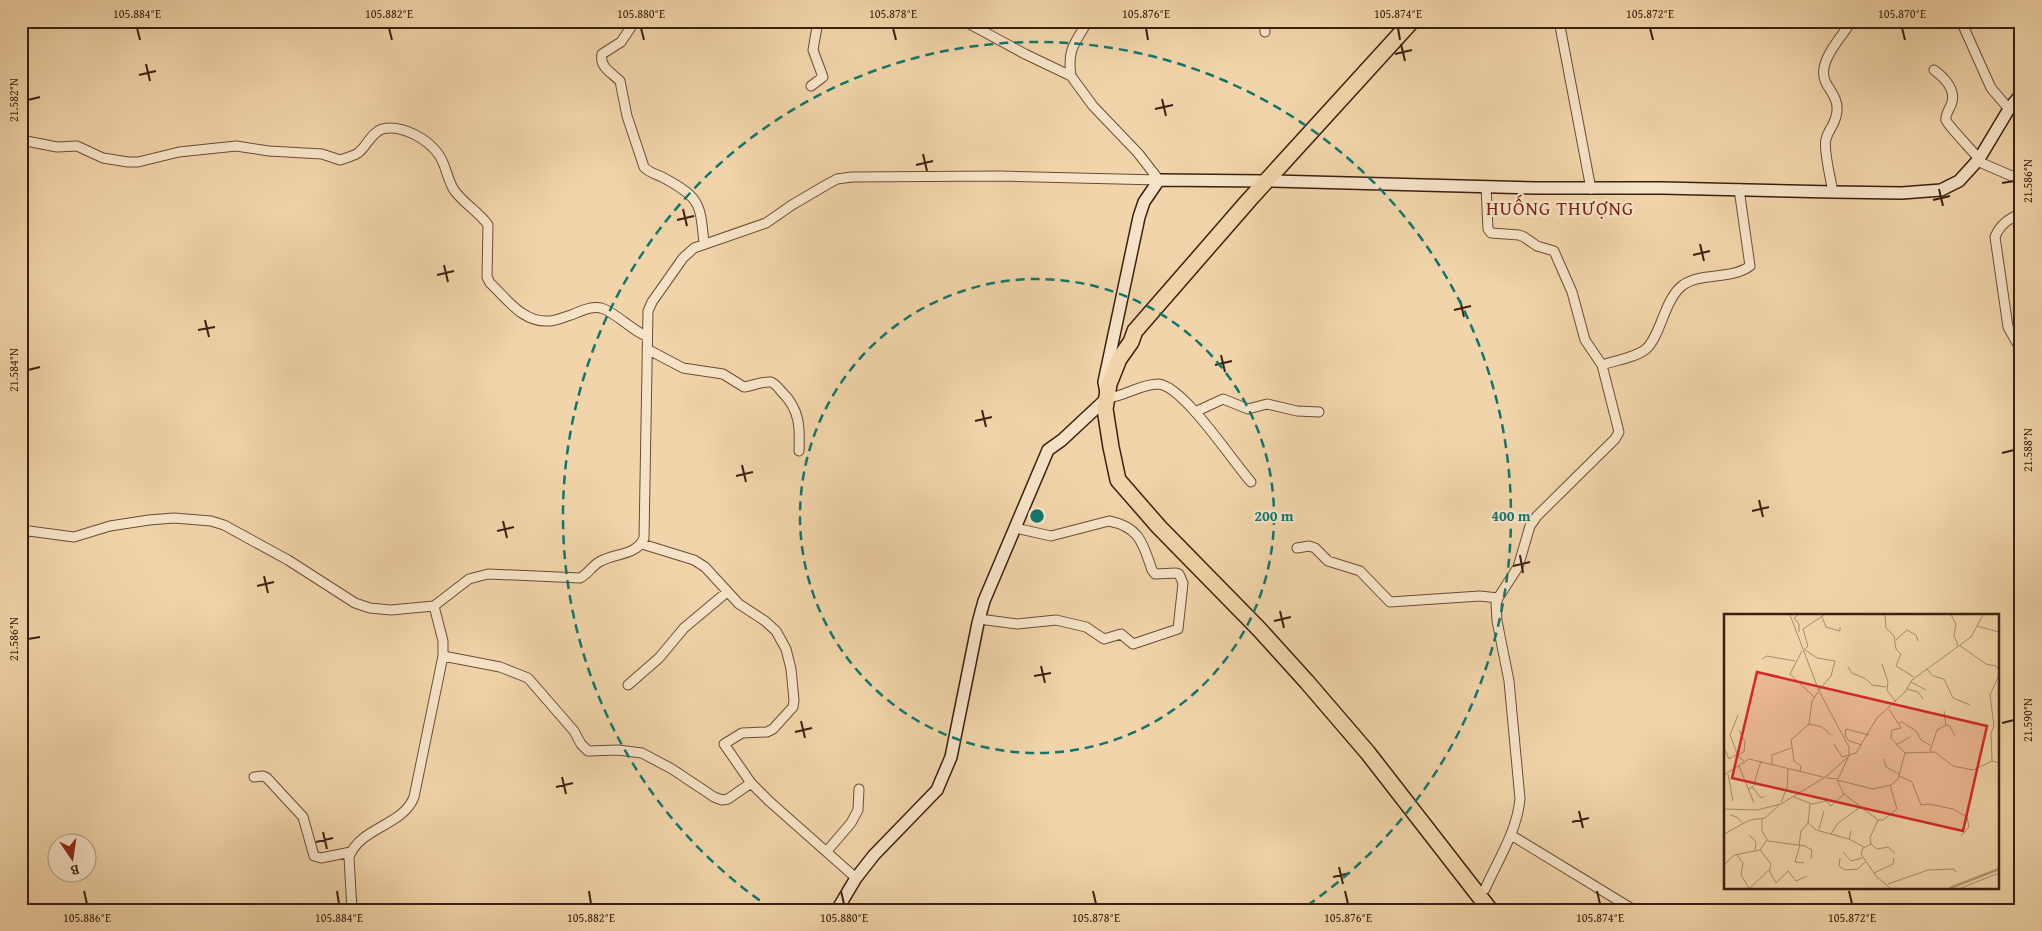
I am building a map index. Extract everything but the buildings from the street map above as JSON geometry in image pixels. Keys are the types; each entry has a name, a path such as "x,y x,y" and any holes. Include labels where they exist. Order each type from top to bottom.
{"highway":[{"path":"1412,21 1339,105 1269,181 1141,335 1131,342 1119,359 1108,384 1105,409 1117,471 1126,475 1169,525 1222,577 1289,651 1382,758 1484,902 1500,910"},
{"path":"1339,105 1424,21"}],"street":[{"path":"635,21 620,42 602,54 601,59 608,71 620,81 626,116 644,167 649,172 682,188 696,200 702,215 704,243"},
{"path":"811,86 823,77 813,50 818,21"},
{"path":"964,21 1025,54 1072,76"},
{"path":"1088,21 1071,49 1069,61 1072,76 1093,106 1138,153 1159,180"},
{"path":"1264,21 1265,32"},
{"path":"1559,21 1590,189"},
{"path":"1833,192 1825,141 1835,122 1838,110 1836,99 1825,81 1823,71 1824,64 1850,21"},
{"path":"1960,21 1991,88 2009,109"},
{"path":"1934,70 1943,77 1953,94 1953,100 1946,115 1948,123 1978,160 2021,180"},
{"path":"21,540 24,534 30,531 74,537 110,526 149,520 174,518 211,521 224,525 288,560 355,603 370,608 391,610 434,606 469,579 476,576 488,574 580,578 586,575 600,561 627,553 642,544 644,538 646,336 648,311 652,302 683,258 694,248 766,223 792,205 837,179 852,177 1001,176 1590,189 1738,189 1902,193 1941,190 1959,181 1978,160 2009,109 2021,94"},
{"path":"21,140 57,147 77,146 103,158 128,162 138,162 179,152 236,146 269,151 322,154 340,160 359,152 373,135 380,130 388,128 405,130 435,150 440,156 454,189 488,226 488,277 490,282 520,312 529,318 552,321 590,308 600,308 634,331 646,336"},
{"path":"1107,398 1104,382 1139,216 1144,202 1159,180"},
{"path":"1484,902 1519,810 1520,799 1509,681 1497,621 1498,598 1518,567 1530,526 1537,516 1618,436 1616,416 1602,365 1585,340 1572,292 1558,256 1554,251 1537,246 1524,237 1491,233 1488,229 1486,186"},
{"path":"1602,365 1640,353 1649,346 1671,300 1682,286 1697,280 1733,273 1750,266 1738,189"},
{"path":"2021,213 2004,223 1995,237 2008,326 2021,350"},
{"path":"647,349 683,368 723,374 744,387 769,382 773,383 790,400 796,411 800,425 799,450"},
{"path":"837,910 856,878 874,855 937,790 943,780 951,757 984,601 1048,450 1062,440 1107,398 1121,396 1150,385 1164,385 1172,388 1196,412 1252,482"},
{"path":"1196,412 1223,399 1248,409 1267,404 1297,411 1319,412"},
{"path":"979,619 1017,624 1056,620 1086,626 1104,639 1121,634 1133,644 1178,629 1183,583 1181,578 1176,572 1155,574 1138,535 1115,522 1108,521 1052,536 1015,528"},
{"path":"642,544 694,560 716,577 739,604 765,621 776,631 786,649 791,669 793,707 773,729 767,732 742,733 724,744 751,783 795,826 827,851 856,878"},
{"path":"1297,548 1309,546 1315,548 1328,562 1360,572 1390,602 1451,597 1480,596 1498,598"},
{"path":"628,685 659,658 684,628 727,592"},
{"path":"352,910 349,857 351,852 360,840 398,816 412,803 443,656 443,641 434,606"},
{"path":"443,656 500,667 528,678 574,731 580,744 588,751 618,750 642,753 672,768 714,797 722,800 728,799 751,783"},
{"path":"254,777 263,776 266,778 300,811 306,823 314,856 321,858 351,852"},
{"path":"827,851 851,823 858,810 859,789"},
{"path":"1510,835 1634,910"}],"district":[{"name":"HUỐNG THƯỢNG","path":"1560,208"}]}
